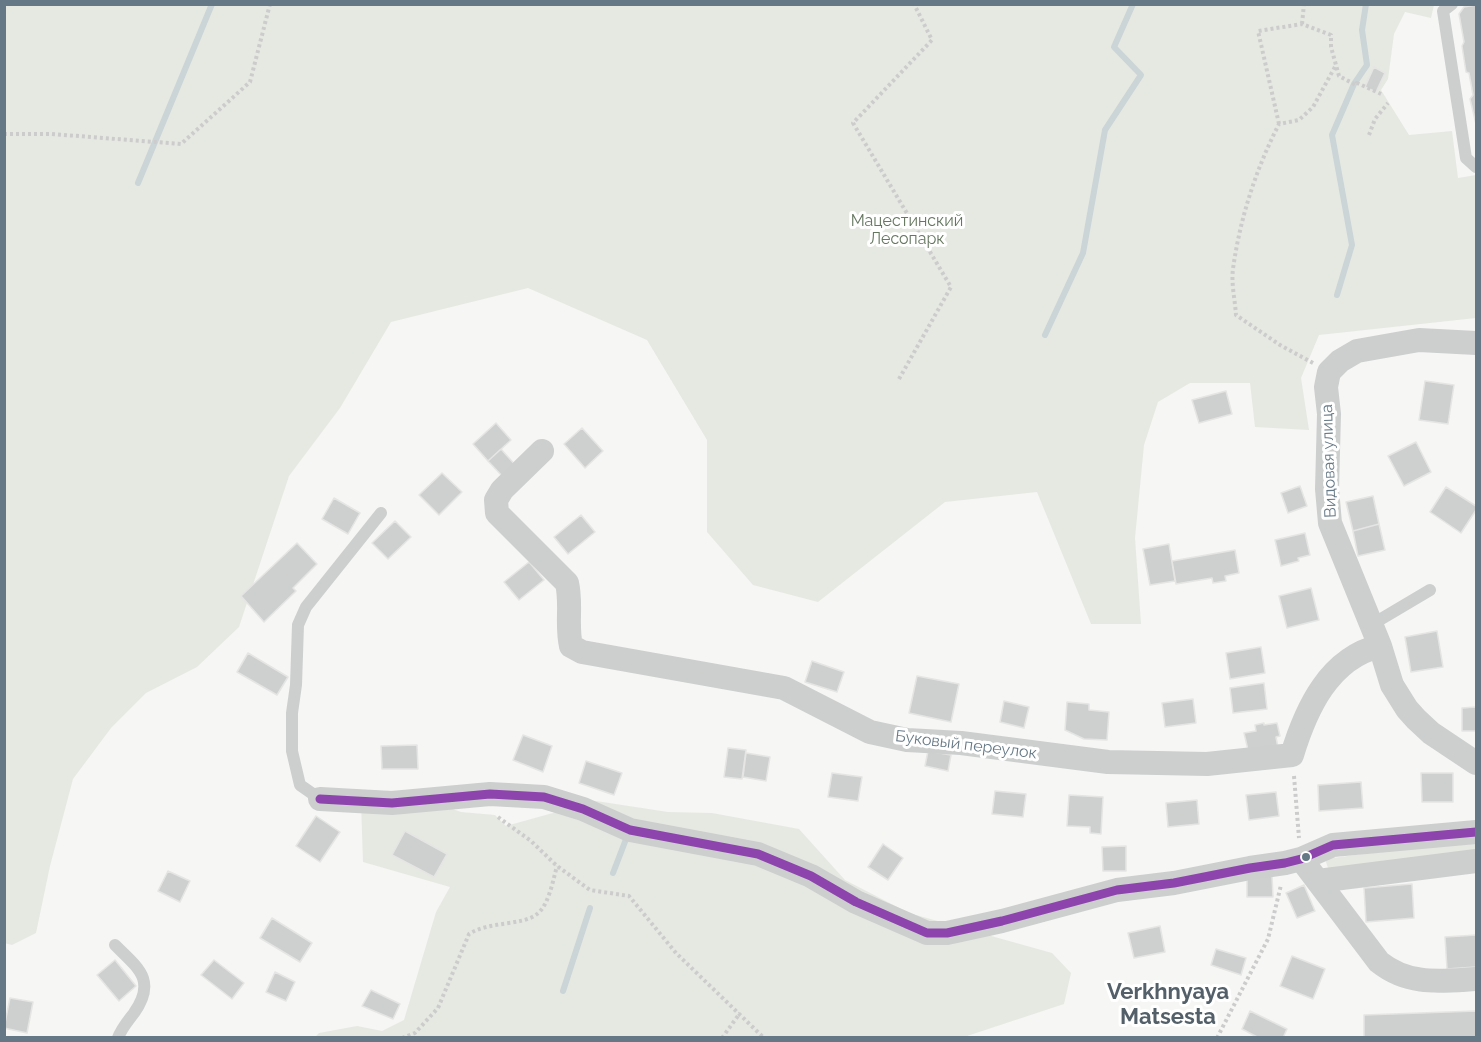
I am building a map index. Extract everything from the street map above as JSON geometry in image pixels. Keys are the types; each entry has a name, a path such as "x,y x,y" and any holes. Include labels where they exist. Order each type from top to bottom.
{"street":[{"path":"1329,372 1340,361 1357,351 1419,340 1476,343"},
{"name":"Видовая улица","path":"1329,372 1326,387 1329,414 1327,489 1330,523 1392,684 1407,709 1431,733 1476,763"},
{"name":"Буковый переулок","path":"542,451 502,490 496,500 497,513 567,583 570,598 568,632 571,646 582,652 784,688 870,732 907,740 961,743 1107,762 1208,764 1292,755"},
{"path":"1292,755 1302,722 1330,676 1375,636"},
{"path":"320,800 392,803 490,794 544,797 583,809 630,830 759,854 811,876 856,902 927,933 947,933 1002,921 1117,890 1174,883 1293,861 1333,845 1476,832"},
{"path":"1293,861 1318,881 1379,962 1389,969 1417,981 1476,979"},
{"path":"1318,881 1476,861"}],"lane":[{"path":"1452,4 1443,11 1466,158 1476,166"},
{"path":"320,800 300,785 292,751 292,713 296,685 298,625 306,607 381,513"},
{"path":"1375,636 1430,590"},
{"path":"115,945 139,969 145,981 144,996 118,1038"}],"path":[{"path":"4,134 52,134 181,144 250,82 270,4"},
{"path":"899,379 951,287 853,123 932,40 914,4"},
{"path":"1302,24 1304,4"},
{"path":"1329,372 1280,345 1236,315 1233,271 1250,194 1263,157 1279,124 1258,31 1302,24 1331,35 1331,47 1339,76 1356,86 1357,83 1381,94"},
{"path":"1279,124 1299,120 1313,107 1336,65"},
{"path":"1369,135 1375,119 1388,103"},
{"path":"1217,1038 1268,939 1293,861 1292,755"},
{"path":"495,815 531,841 557,866 590,890 629,896 676,953 764,1038"},
{"path":"402,1038 415,1034 438,1008 469,934 479,928 528,919 538,914 545,904 557,866"},
{"path":"722,1038 740,1013"}],"green space":[{"name":"Мацестинский Лесопарк","path":"4,5 1434,5 1431,18 1405,12 1394,34 1388,79 1381,90 1409,135 1452,131 1458,178 1476,175 1476,318 1319,335 1301,378 1309,430 1255,427 1250,383 1190,383 1158,402 1144,445 1135,538 1141,624 1091,624 1037,492 945,502 818,602 753,585 707,532 707,440 647,340 528,288 391,322 340,408 289,476 239,627 197,667 146,693 111,728 73,779 50,866 36,933 12,945 4,943"},
{"path":"427,800 461,812 495,815 506,826 596,801 668,812 712,813 799,829 845,880 909,913 1052,953 1071,973 1064,1004 964,1037 314,1038 319,1033 357,1026 382,1031 404,1020 436,912 450,887 363,862 361,802"},
{"path":"1476,839 1476,855 1329,871 1325,859"}],"building":[{"path":"1476,5 1476,124 1470,99 1473,95 1469,73 1466,72 1459,14 1464,7"},
{"path":"1374,67 1385,73 1376,92 1365,87"},
{"path":"1425,381 1454,385 1448,424 1419,420"},
{"path":"1226,391 1232,414 1199,423 1192,400"},
{"path":"496,423 511,440 488,461 473,444"},
{"path":"582,428 603,451 585,468 564,444"},
{"path":"1416,442 1431,472 1404,486 1388,456"},
{"path":"501,449 517,467 504,478 488,461"},
{"path":"442,473 462,492 439,515 419,495"},
{"path":"1300,486 1307,506 1288,513 1281,493"},
{"path":"1446,487 1476,506 1476,510 1461,533 1430,512"},
{"path":"1373,496 1379,524 1353,531 1346,502"},
{"path":"334,498 360,513 348,534 322,519"},
{"path":"581,515 595,532 568,554 554,537"},
{"path":"395,521 411,537 388,559 372,543"},
{"path":"1379,524 1385,550 1358,556 1353,531"},
{"path":"1305,533 1310,555 1281,566 1275,540"},
{"path":"297,543 317,564 293,588 296,591 264,622 241,596"},
{"path":"1169,544 1175,581 1150,585 1143,549"},
{"path":"1235,550 1239,573 1225,576 1226,581 1213,583 1212,578 1176,584 1172,561"},
{"path":"529,562 544,580 519,600 504,582"},
{"path":"1311,588 1319,620 1287,628 1279,596"},
{"path":"1437,631 1443,667 1411,672 1405,637"},
{"path":"1261,647 1265,673 1230,679 1226,653"},
{"path":"248,653 288,677 277,695 237,672"},
{"path":"812,661 844,672 837,692 805,682"},
{"path":"917,676 959,684 951,722 909,713"},
{"path":"1264,683 1267,709 1233,713 1230,688"},
{"path":"1193,699 1196,723 1165,727 1162,703"},
{"path":"1004,701 1029,707 1024,728 1000,722"},
{"path":"1067,702 1089,704 1089,710 1109,712 1107,740 1084,739 1065,730"},
{"path":"1476,707 1476,731 1462,731 1462,708"},
{"path":"1264,723 1264,725 1277,723 1280,736 1276,737 1278,748 1249,754 1244,733 1256,731 1255,725"},
{"path":"523,735 552,746 543,772 513,760"},
{"path":"417,745 418,769 382,769 381,746"},
{"path":"728,748 746,750 742,779 724,777"},
{"path":"928,751 951,755 948,771 925,766"},
{"path":"746,753 770,757 766,781 743,777"},
{"path":"586,761 622,773 614,795 579,783"},
{"path":"832,773 862,777 858,801 828,797"},
{"path":"1421,773 1453,773 1453,802 1422,802"},
{"path":"1361,782 1363,808 1319,811 1318,785"},
{"path":"995,791 1026,794 1023,817 992,814"},
{"path":"1276,792 1279,816 1249,820 1246,795"},
{"path":"1069,795 1103,797 1101,834 1090,833 1090,827 1067,826"},
{"path":"1197,800 1199,824 1168,827 1166,803"},
{"path":"316,816 340,832 320,862 296,846"},
{"path":"405,831 447,854 434,877 392,855"},
{"path":"883,844 903,858 888,880 868,867"},
{"path":"1126,846 1126,871 1103,871 1102,847"},
{"path":"168,871 190,881 180,902 158,891"},
{"path":"1247,876 1272,876 1273,897 1247,897"},
{"path":"1412,884 1414,918 1366,922 1364,888"},
{"path":"1304,885 1315,911 1297,918 1286,893"},
{"path":"272,918 312,943 300,962 260,938"},
{"path":"1160,926 1165,952 1134,958 1128,933"},
{"path":"1476,935 1476,967 1447,969 1445,937"},
{"path":"1216,949 1246,958 1241,975 1211,965"},
{"path":"1292,956 1325,969 1313,999 1280,986"},
{"path":"115,960 136,986 119,1001 97,975"},
{"path":"214,960 244,983 232,999 201,975"},
{"path":"275,972 295,982 286,1001 266,992"},
{"path":"371,990 400,1004 393,1019 362,1006"},
{"path":"10,998 33,1002 27,1033 4,1028"},
{"path":"1250,1011 1287,1029 1283,1038 1259,1038 1242,1029"},
{"path":"1476,1011 1476,1038 1364,1038 1364,1015"}],"waterway":[{"path":"138,183 212,4"},
{"path":"1045,335 1083,253 1105,130 1141,75 1114,47 1133,4"},
{"path":"1337,295 1352,245 1332,135 1354,84 1367,65 1362,30 1366,4"},
{"path":"613,873 628,834"},
{"path":"563,991 590,908"}],"transit line":[{"path":"320,799 392,803 490,794 544,797 583,809 630,830 758,854 811,876 856,902 927,933 947,933 1002,921 1117,890 1174,883 1285,863 1301,859 1333,845 1476,832"}],"district":[{"name":"Verkhnyaya Matsesta","path":"1168,1004"}]}
